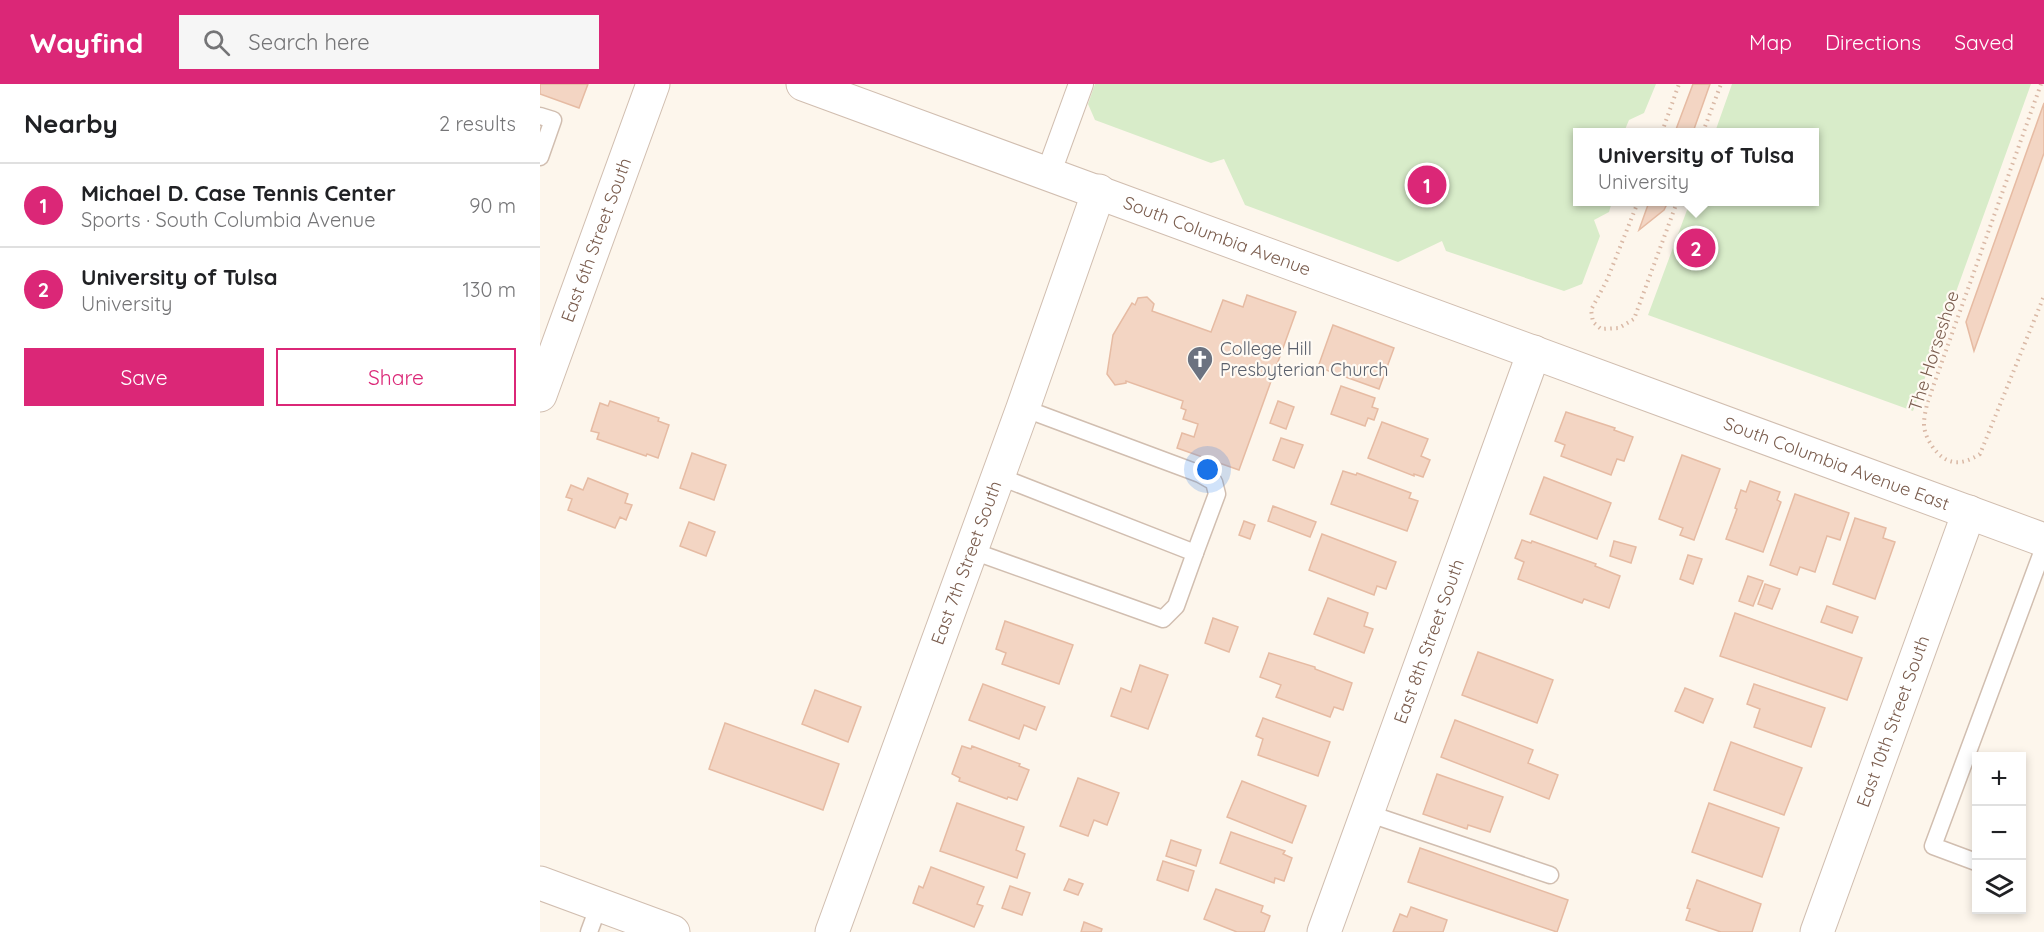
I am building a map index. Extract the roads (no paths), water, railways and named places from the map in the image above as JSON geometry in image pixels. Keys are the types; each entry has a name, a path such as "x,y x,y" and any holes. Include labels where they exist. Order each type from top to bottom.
{"street":[{"name":"East 6th Street South","path":"542,382 653,84"},
{"name":"South Columbia Avenue","path":"803,84 1630,387"},
{"path":"1054,158 1081,84"},
{"name":"East 7th Street South","path":"832,932 1023,408 1099,191"},
{"name":"East 8th Street South","path":"1324,932 1534,352"},
{"name":"South Columbia Avenue East","path":"1630,387 2044,540"},
{"name":"East 10th Street South","path":"1817,932 1969,512"},
{"path":"540,883 594,918 673,932"}],"lane":[{"path":"540,116 554,120 540,157"},
{"path":"970,550 1163,619 1176,606 1217,494 1214,482 1200,474 1023,408"},
{"path":"998,476 1195,553"},
{"path":"1972,860 1933,846 2044,547"},
{"path":"1367,813 1550,875"}],"place":[{"name":"Michael D. Case Tennis Center","path":"1427,185"},
{"name":"University of Tulsa","path":"1696,248"},
{"name":"College Hill Presbyterian Church","path":"1200,382"}]}
